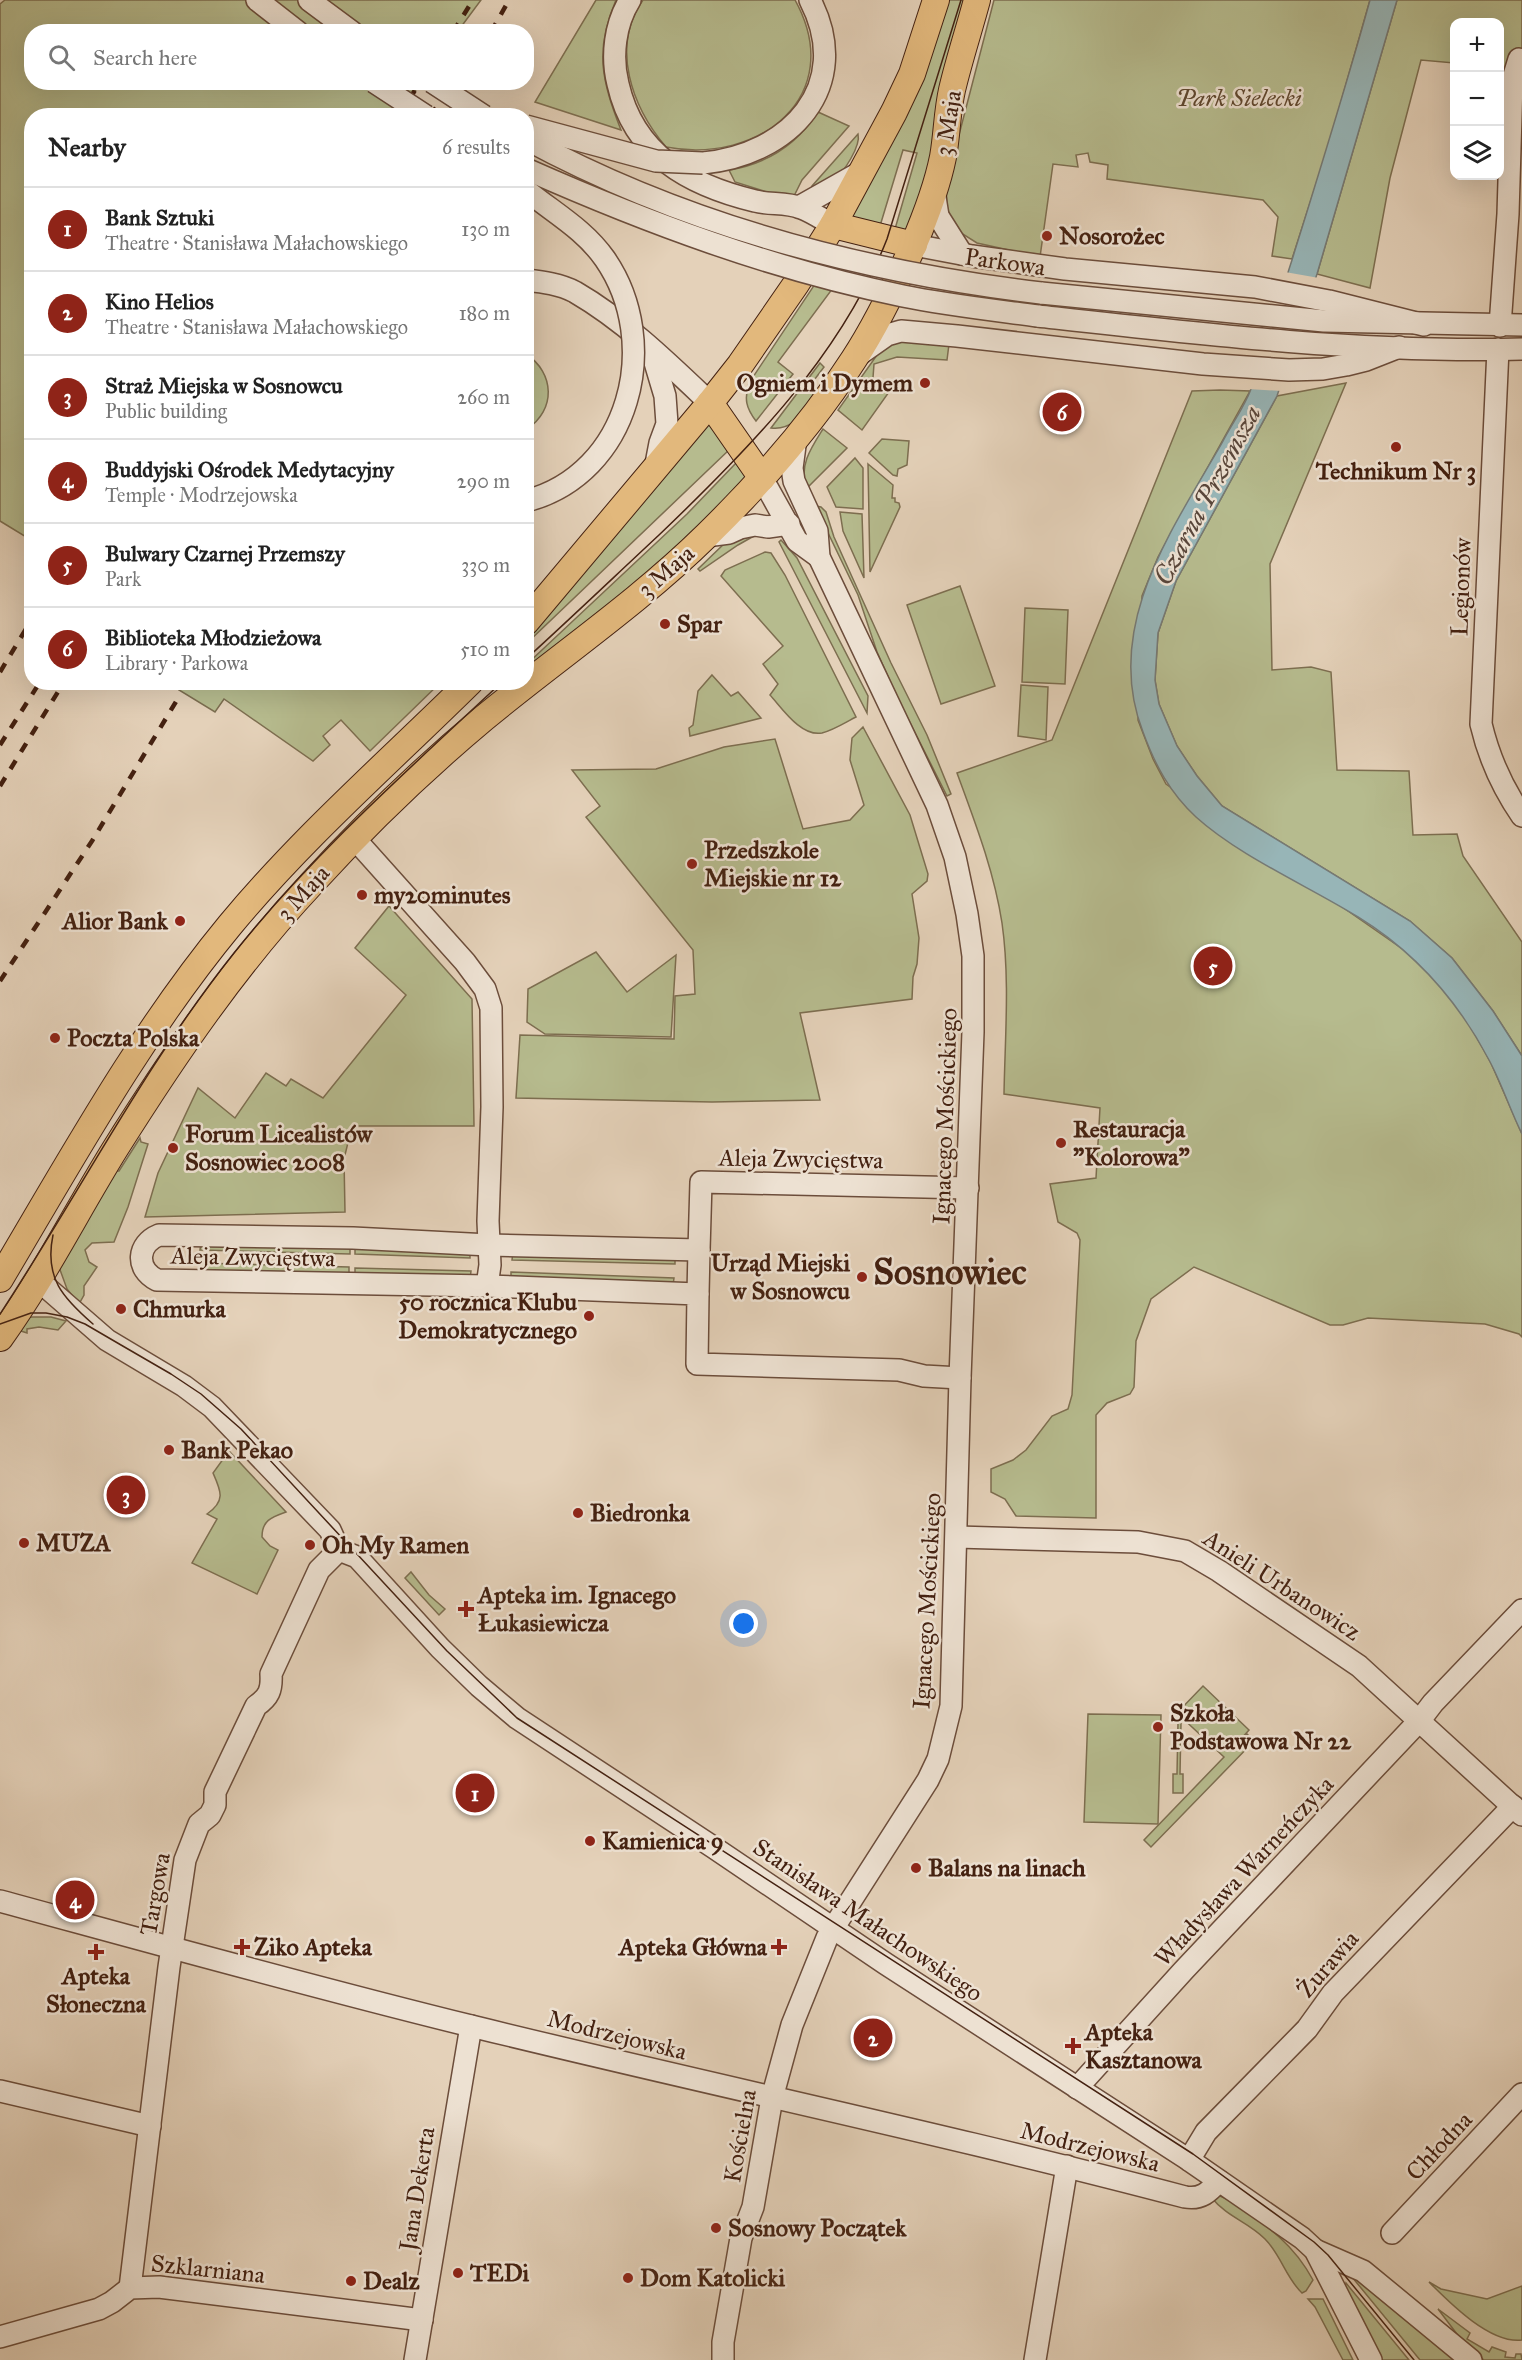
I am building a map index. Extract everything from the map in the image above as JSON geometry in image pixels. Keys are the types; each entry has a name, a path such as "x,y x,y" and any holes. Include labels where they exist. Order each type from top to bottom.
{"main road":[{"name":"3 Maja","path":"710,403 774,318 833,225 912,74 936,0"},
{"name":"3 Maja","path":"534,679 645,591 706,536 762,478 796,438 855,358 914,245 934,191 944,154 951,94 977,0"},
{"path":"833,225 914,245"},
{"path":"534,613 710,403 762,478"},
{"name":"3 Maja","path":"0,1279 85,1134 189,978 230,926 336,810 462,690"},
{"name":"3 Maja","path":"0,1338 38,1280 114,1151 212,1003 280,919 354,838 474,727 521,690"}],"street":[{"path":"257,0 288,24"},
{"path":"309,0 341,24"},
{"path":"630,0 621,18 615,45 616,75 632,122 650,147 671,167 698,182 757,202 799,207 833,225"},
{"path":"534,128 636,156 670,162 718,162 734,159 763,148 777,140 801,118 810,106 820,79 824,63 823,39 810,0"},
{"path":"1500,326 1507,224 1512,82 1519,59"},
{"path":"386,90 414,108"},
{"path":"444,90 472,108"},
{"name":"Parkowa","path":"534,143 604,179 775,241 913,274 1041,293 1245,314 1326,311 1424,325 1522,325"},
{"name":"Parkowa","path":"534,172 670,229 746,255 903,296 1038,316 1321,344 1522,349"},
{"path":"799,207 861,172"},
{"path":"934,191 938,216 962,254"},
{"path":"534,196 579,230 606,260 620,286 629,312 634,356 631,384 624,411 604,449 585,470 563,488 534,498"},
{"path":"914,245 1065,269 1255,287 1326,311"},
{"path":"534,281 548,282 574,292 613,318 710,403"},
{"path":"855,358 887,335 901,331 1203,364 1288,370 1323,369 1366,360 1399,347"},
{"path":"651,349 665,396 667,424 655,469"},
{"name":"Legionów","path":"1498,350 1481,724 1486,747 1496,772 1506,794 1522,816"},
{"name":"Ignacego Mościckiego","path":"796,438 792,468 794,481 817,531 819,557 891,712 930,789 947,831 967,914 974,968 951,1706 938,1759 913,1805 833,1928"},
{"name":"Ignacego Mościckiego","path":"762,478 797,541 819,557"},
{"name":"3 Maja","path":"706,536 729,533 755,525 768,527 789,524"},
{"path":"354,838 465,962 485,989 491,1008 490,1265 486,1286"},
{"name":"Aleja Zwycięstwa","path":"960,1378 934,1377 899,1370 696,1364 701,1182 968,1188"},
{"name":"Aleja Zwycięstwa","path":"698,1294 486,1286 157,1280 146,1273 140,1257 146,1243 159,1235 353,1238 489,1245 699,1250"},
{"name":"Stanisława Małachowskiego","path":"38,1280 107,1340 184,1386 212,1407 330,1530 339,1550 357,1557 440,1648 479,1686 517,1718 833,1928 1189,2160 1282,2223 1315,2250 1362,2271 1386,2288 1439,2336 1471,2360"},
{"name":"Anieli Urbanowicz","path":"957,1537 1138,1542 1185,1551 1219,1570 1359,1666 1517,1811"},
{"name":"Targowa","path":"130,2288 172,1947 185,1860 199,1824 210,1815 215,1805 214,1792 256,1706 267,1698 272,1688 271,1674 319,1570 339,1550"},
{"name":"Władysława Warneńczyka","path":"1077,2088 1184,1970 1522,1610"},
{"name":"Żurawia","path":"1189,2160 1206,2132 1307,2029 1333,1993 1517,1811"},
{"name":"Modrzejowska","path":"0,1901 471,2026 1067,2166 1192,2198 1204,2195 1219,2181"},
{"name":"Kościelna","path":"723,2360 723,2342 741,2238 753,2207 772,2098 792,2025 833,1928"},
{"name":"Jana Dekerta","path":"416,2360 471,2026"},
{"path":"0,2091 150,2126"},
{"name":"Chłodna","path":"1392,2233 1522,2094"},
{"path":"1035,2360 1067,2166"},
{"name":"Stanisława Małachowskiego","path":"1315,2250 1371,2360"},
{"name":"Szklarniana","path":"0,2337 99,2309 130,2288 159,2286 422,2320"}],"green space":[{"path":"5,0 481,0 463,24 24,24 24,90 416,90 402,108 24,108 24,536 0,521 0,4"},
{"path":"596,0 616,0 605,35 603,66 609,96 621,130 535,102"},
{"path":"643,0 795,0 808,35 810,66 802,93 785,116 762,134 733,145 700,150 666,147 643,114 629,76 628,37 633,18"},
{"path":"947,0 969,0 936,153 909,233 895,229 917,153 903,150 880,226 847,217"},
{"name":"Park Sielecki","path":"994,0 1370,0 1329,144 1292,259 1272,256 1278,217 1263,200 1107,179 1108,165 1090,162 1088,153 1076,155 1078,167 1053,164 1040,257 977,243 961,233 951,221 947,206 946,185"},
{"name":"Park Sielecki","path":"1397,0 1522,0 1522,69 1504,67 1504,18 1450,18 1450,63 1421,60 1390,178 1370,288 1317,274"},
{"path":"818,112 849,126 802,180 792,200 735,182 729,170 756,163 780,151 800,134"},
{"path":"858,134 854,152 838,176 808,195 812,186"},
{"path":"831,260 850,265 778,362 793,374 756,421 747,403 749,383"},
{"path":"899,340 949,344 947,360 897,357 874,364 872,391 889,392 862,430 838,410 884,346"},
{"path":"534,360 547,381 548,392 543,412 534,423"},
{"path":"820,363 824,367 808,388 817,395 798,419 786,426 771,428"},
{"path":"1346,383 1270,564 1272,670 1311,667 1331,672 1337,770 1409,771 1413,835 1457,834 1463,856 1522,942 1522,1056 1493,1011 1452,958 1410,921 1222,806 1197,776 1177,746 1159,704 1155,680 1158,633 1176,581 1277,396"},
{"path":"1192,391 1250,391 1158,557 1142,596 1138,720 1153,759 1166,784 1404,950 1436,981 1467,1020 1491,1063 1522,1134 1522,1337 1519,1334 1485,1324 1368,1318 1343,1325 1330,1325 1194,1267 1151,1299 1136,1341 1134,1387 1130,1394 1107,1403 1096,1415 1096,1518 1016,1516 1005,1499 991,1492 991,1469 1013,1460 1026,1450 1052,1416 1068,1409 1072,1395 1080,1240 1077,1233 1058,1222 1050,1184 1096,1178 1100,1108 1004,1094 1006,987 1002,923 989,866 957,773 1052,740"},
{"path":"708,423 730,449 534,636 534,626"},
{"path":"823,429 847,448 806,489 805,464"},
{"path":"882,439 909,441 907,465 898,469 897,476 869,453"},
{"path":"855,458 863,468 863,509 836,507 827,487"},
{"path":"738,461 750,477 647,579 534,665 534,657 687,514"},
{"path":"868,464 893,485 892,498 895,498 895,502 899,503 900,507 870,572"},
{"path":"815,506 821,507 826,512 834,537 891,663 927,735 951,794 947,796 899,701 877,652 858,595"},
{"path":"840,512 862,514 864,578 843,531"},
{"path":"761,532 700,571 698,569 726,542"},
{"path":"781,540 797,558 868,696 867,713 779,542"},
{"path":"765,552 771,553 785,575 856,717 826,732 814,733 799,726 770,695 778,684 763,664 783,646 721,576 725,570"},
{"path":"960,586 995,686 941,704 907,605"},
{"path":"1025,608 1068,610 1065,684 1022,682"},
{"path":"712,675 731,696 738,692 761,718 690,736 689,728 693,725 698,691"},
{"path":"1021,685 1048,687 1046,740 1018,736"},
{"path":"179,690 433,690 370,751 341,720 323,736 330,745 313,761 224,699 215,712"},
{"path":"863,727 910,815 928,874 927,881 912,894 919,938 912,999 800,1013 820,1100 712,1102 516,1098 520,1035 674,1039 675,996 695,994 693,950 586,817 600,806 572,770 656,769 724,747 775,739 803,829 850,820 864,805 850,760 852,738"},
{"path":"389,906 472,999 474,1126 352,1126 344,1159 345,1212 145,1217 158,1173 198,1088 235,1118 266,1073 286,1086 291,1079 323,1098 406,995 355,948"},
{"path":"596,952 627,992 676,955 671,1037 545,1034 527,1022 528,989"},
{"path":"140,1138 141,1142 148,1144 114,1242 92,1243 85,1250 89,1262 97,1267 84,1286 84,1295 79,1304 67,1289 59,1267 116,1171 119,1171"},
{"path":"201,1242 350,1247 350,1254 200,1250"},
{"path":"355,1247 470,1251 470,1258 355,1254"},
{"path":"513,1252 675,1257 675,1264 512,1260"},
{"path":"200,1263 349,1267 349,1275 200,1270"},
{"path":"355,1268 471,1271 470,1279 355,1275"},
{"path":"511,1272 674,1278 673,1285 511,1279"},
{"path":"51,1317 66,1321 58,1330 39,1327 27,1329 27,1333 21,1331 19,1329 25,1318"},
{"path":"229,1451 286,1512 272,1518 262,1531 262,1537 270,1546 278,1550 257,1594 192,1563 217,1519 207,1514 217,1505 220,1495 213,1473"},
{"path":"411,1572 429,1595 445,1609 439,1615 405,1578"},
{"path":"1203,1686 1249,1730 1240,1740 1247,1734 1254,1741 1151,1847 1144,1840 1224,1757 1177,1713"},
{"path":"1088,1714 1161,1715 1158,1824 1084,1822"},
{"path":"1178,1723 1181,1723 1180,1774 1183,1774 1183,1793 1173,1793 1173,1774 1177,1774"},
{"path":"1220,2196 1254,2217 1296,2254 1313,2280 1306,2291 1302,2293 1296,2287 1265,2239 1224,2210 1211,2197"},
{"path":"1352,2277 1357,2279 1454,2360 1420,2360"},
{"path":"1429,2282 1441,2289 1487,2299 1522,2286 1522,2340 1510,2340 1484,2329 1459,2311"},
{"path":"1346,2283 1409,2360 1381,2360 1345,2287"},
{"path":"1308,2299 1323,2299 1353,2360 1343,2360 1315,2307"},
{"path":"1438,2309 1470,2333 1467,2339 1489,2352 1492,2347 1506,2352 1505,2357 1515,2358 1516,2354 1521,2354 1522,2360 1484,2360 1466,2346"}],"water":[{"name":"Czarna Przemsza","path":"1370,0 1397,0 1317,274 1277,396 1176,581 1158,633 1155,680 1159,704 1177,746 1197,776 1222,806 1410,921 1452,958 1493,1011 1522,1056 1522,1134 1494,1069 1477,1038 1433,979 1379,931 1232,845 1196,817 1178,798 1158,767 1143,732 1133,693 1131,655 1137,617 1148,581 1183,510 1245,403 1257,373"}],"pier":[{"path":"1285,272 1319,278 1282,391 1248,389"}],"tram line":[{"path":"534,652 726,469 789,399 845,323 868,282 887,239 961,0"},
{"path":"0,1314 141,1085 201,996 234,953 296,881 329,847 493,690"},
{"path":"53,1235 51,1263 58,1286 73,1305 93,1324"},
{"path":"0,1324 31,1313 67,1317 85,1324 201,1394 241,1429 447,1651 517,1718 1193,2154 1314,2242 1328,2255 1414,2360"}],"railway":[{"path":"458,24 473,0"},
{"path":"496,24 509,0"},
{"path":"404,108 415,90"},
{"path":"436,108 449,90"},
{"path":"0,672 24,632"},
{"path":"0,745 35,690"},
{"path":"0,786 59,690"},
{"path":"0,981 92,841 180,695"}],"place":[{"name":"Nosorożec","path":"1047,236"},
{"name":"Ogniem i Dymem","path":"925,383"},
{"name":"Biblioteka Młodzieżowa","path":"1062,412"},
{"name":"Technikum Nr 3","path":"1396,447"},
{"name":"Spar","path":"665,624"},
{"name":"Przedszkole Miejskie nr 12","path":"692,864"},
{"name":"my20minutes","path":"362,895"},
{"name":"Alior Bank","path":"180,921"},
{"name":"Bulwary Czarnej Przemszy","path":"1213,966"},
{"name":"Poczta Polska","path":"55,1038"},
{"name":"Restauracja \"Kolorowa\"","path":"1061,1143"},
{"name":"Forum Licealistów Sosnowiec 2008","path":"173,1148"},
{"name":"Urząd Miejski w Sosnowcu","path":"862,1277"},
{"name":"Chmurka","path":"121,1309"},
{"name":"50 rocznica Klubu Demokratycznego","path":"589,1316"},
{"name":"Bank Pekao","path":"169,1450"},
{"name":"Straż Miejska w Sosnowcu","path":"126,1495"},
{"name":"Biedronka","path":"578,1513"},
{"name":"MUZA","path":"24,1543"},
{"name":"Oh My Ramen","path":"310,1545"},
{"name":"Apteka im. Ignacego Łukasiewicza","path":"466,1609"},
{"name":"Szkoła Podstawowa Nr 22","path":"1158,1727"},
{"name":"Bank Sztuki","path":"475,1793"},
{"name":"Kamienica 9","path":"590,1841"},
{"name":"Balans na linach","path":"916,1868"},
{"name":"Buddyjski Ośrodek Medytacyjny","path":"75,1900"},
{"name":"Ziko Apteka","path":"242,1947"},
{"name":"Apteka Główna","path":"779,1947"},
{"name":"Apteka Słoneczna","path":"96,1952"},
{"name":"Kino Helios","path":"873,2038"},
{"name":"Apteka Kasztanowa","path":"1073,2046"},
{"name":"Sosnowy Początek","path":"716,2228"},
{"name":"TEDi","path":"458,2273"},
{"name":"Dom Katolicki","path":"628,2278"},
{"name":"Dealz","path":"351,2281"}],"district":[{"name":"Sosnowiec","path":"950,1271"}]}
